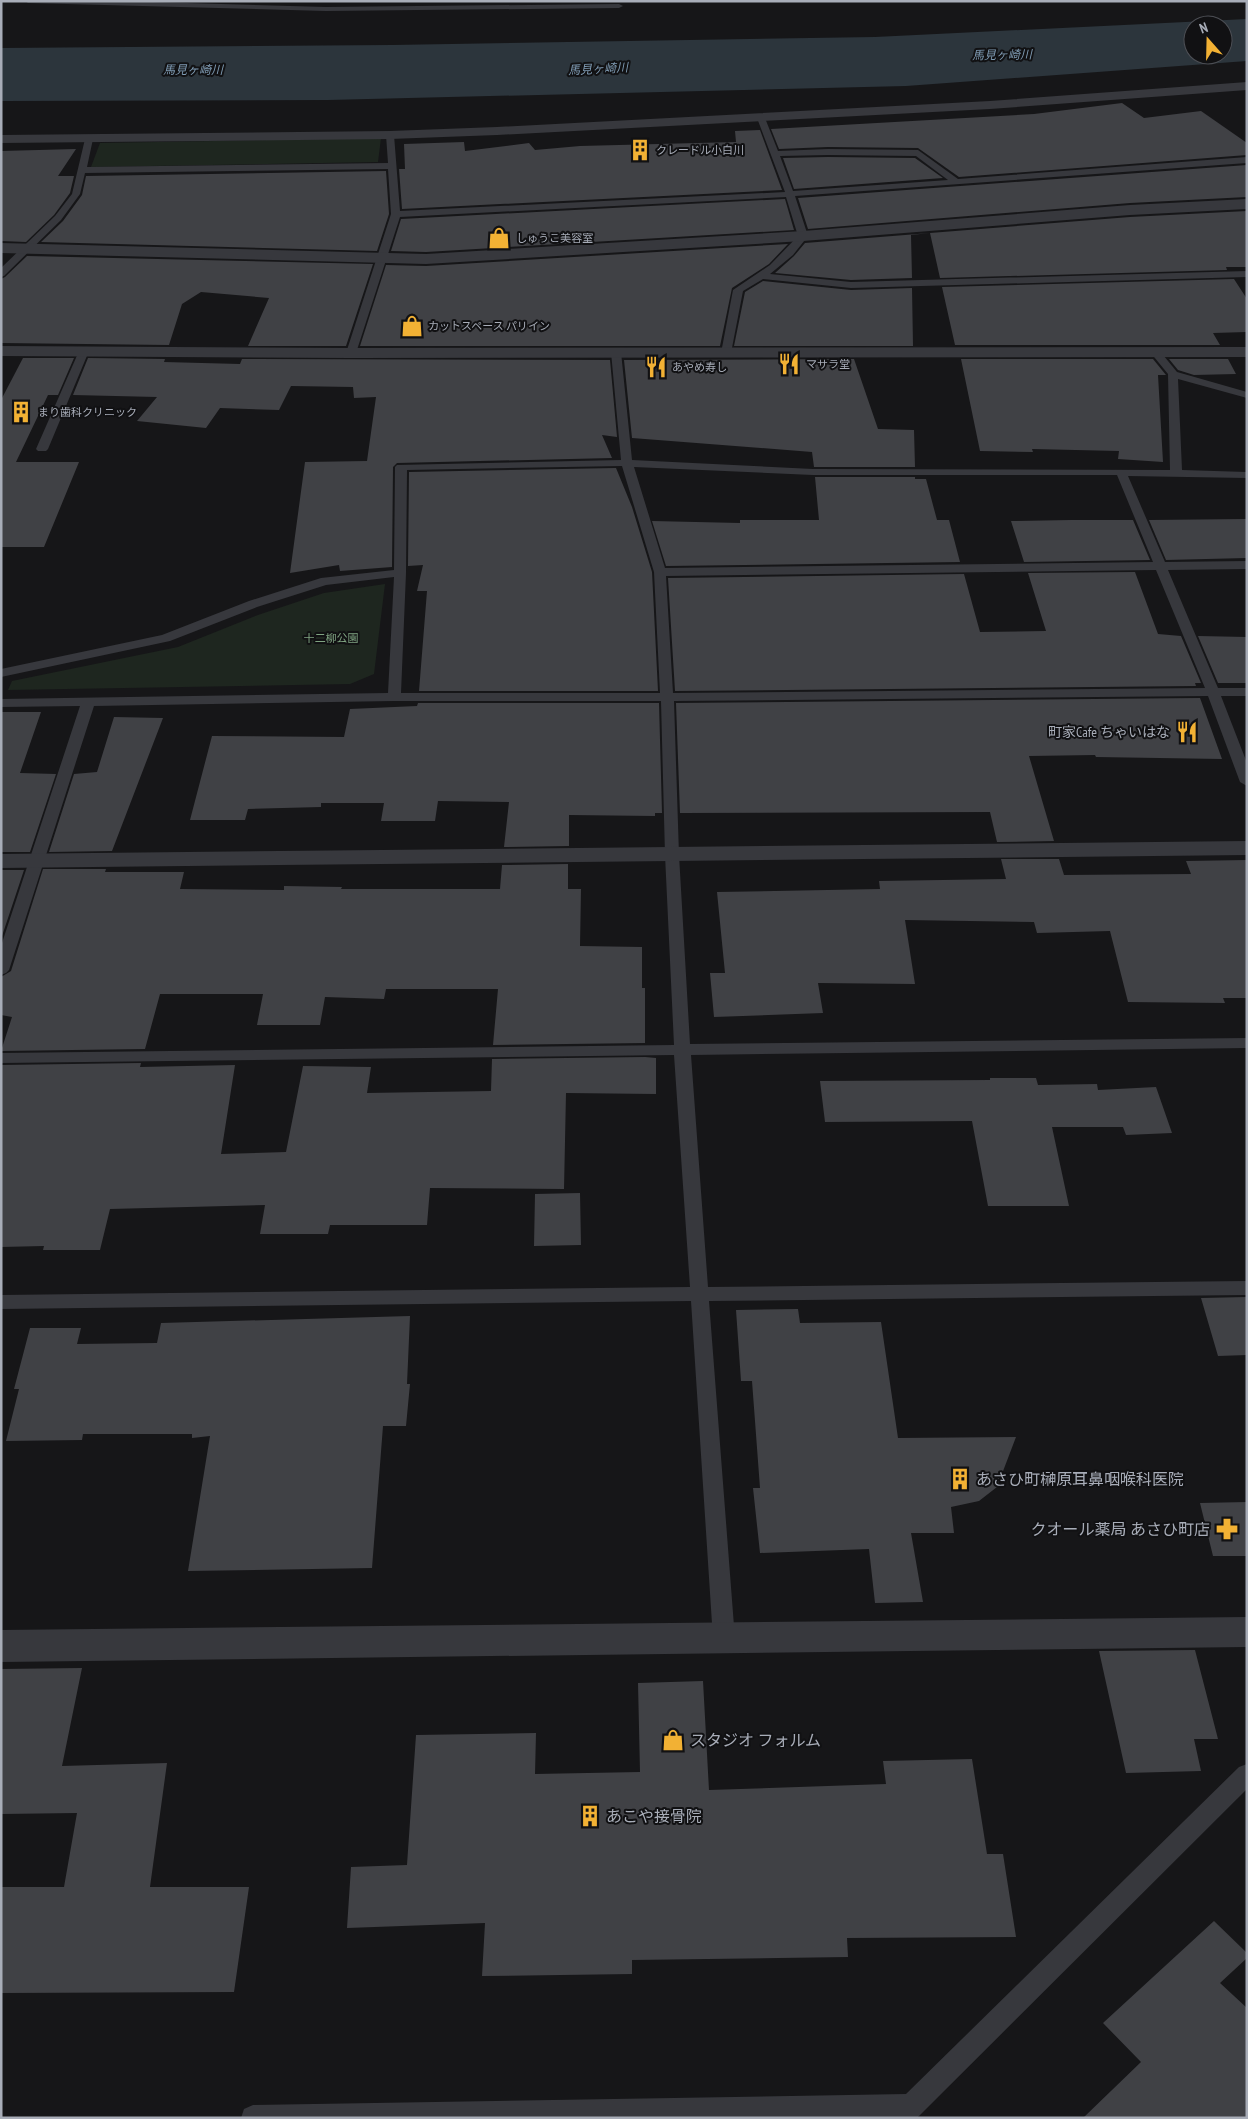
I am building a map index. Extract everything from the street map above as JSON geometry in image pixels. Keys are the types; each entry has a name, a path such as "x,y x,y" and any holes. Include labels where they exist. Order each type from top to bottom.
{"street":[{"path":"1,139 390,135 526,130 1244,89"},
{"path":"1,248 426,259 802,236 1130,210 1247,204"},
{"path":"1,351 350,353 1247,352"},
{"path":"1,861 672,856 1247,848"},
{"path":"1,1646 1247,1632"}],"lane":[{"path":"28,1 326,9 619,6"},
{"path":"726,353 738,290 761,276 792,251 802,236 790,194 761,118"},
{"path":"350,353 396,214 390,135"},
{"path":"1,274 58,218 76,194 88,139"},
{"path":"774,154 828,152 918,153 955,181"},
{"path":"396,214 790,194 1247,160"},
{"path":"81,170 393,166"},
{"path":"761,276 851,284 1247,274"},
{"path":"42,449 84,351"},
{"path":"616,352 628,463 660,572 682,1049 724,1639"},
{"path":"1155,352 1173,374 1247,395"},
{"path":"1173,374 1176,473"},
{"path":"394,697 400,573 401,467 628,463 814,472 1121,472 1247,475"},
{"path":"1121,472 1213,692 1247,782"},
{"path":"660,572 1247,565"},
{"path":"1,673 166,638 253,604 325,581 400,573"},
{"path":"1,703 394,697 667,697 1247,692"},
{"path":"1,970 88,703"},
{"path":"1,1058 1247,1043"},
{"path":"1,1302 1247,1288"},
{"path":"253,2118 906,2112 1247,1774"}],"green space":[{"path":"381,138 378,162 91,167 100,143"},
{"name":"十二柳公園","path":"385,584 374,674 350,684 8,690 12,681 178,647 258,615 324,593"}],"water":[{"path":"1247,19 1247,61 1233,62 1233,20"},
{"name":"馬見ヶ崎川","path":"1183,22 1183,65 1192,65 906,86 328,100 1,101 1,48 392,45 875,37"}],"building":[{"path":"1122,103 1144,118 1201,111 1247,143 1247,155 959,177 918,148 828,147 779,149 771,129 1034,114"},
{"path":"760,130 782,190 402,209 399,169 405,169 404,144 464,142 465,151 529,143 535,150 580,146 736,142 735,131"},
{"path":"76,149 58,176 74,176 70,193 54,215 26,242 1,241 1,151"},
{"path":"783,158 915,158 943,178 794,189"},
{"path":"1247,165 1247,197 1130,203 808,229 798,198"},
{"path":"386,171 389,214 377,251 41,242 63,221 82,195 86,176"},
{"path":"785,199 794,230 426,252 391,251 401,219"},
{"path":"1247,211 1247,267 1226,267 1227,270 940,278 930,233 1130,217"},
{"path":"930,233 911,235 912,278 851,280 775,273 805,243"},
{"path":"788,244 769,264 732,288 720,346 360,346 386,265 426,266"},
{"path":"27,256 373,264 346,346 248,346 269,298 201,292 182,304 169,345 1,343 1,279"},
{"path":"1234,279 1247,299 1247,332 1213,333 1220,345 955,345 942,287"},
{"path":"763,281 851,290 912,288 913,346 734,346 745,292"},
{"path":"23,358 74,358 58,395 48,395 16,462 79,462 44,547 1,547 1,400"},
{"path":"88,358 165,359 164,362 240,364 242,359 610,360 617,437 602,435 612,458 397,463 393,467 392,567 340,571 339,565 290,573 305,462 367,461 376,397 354,398 353,387 291,386 279,410 220,408 206,428 137,421 157,397 73,395"},
{"path":"854,359 878,429 914,430 915,467 814,467 812,452 632,438 624,360"},
{"path":"961,359 1153,359 1166,375 1158,375 1163,462 1118,459 1119,451 1032,449 1033,452 980,451"},
{"path":"1169,359 1228,359 1236,374 1194,375 1178,370"},
{"path":"616,468 632,507 652,572 658,691 419,691 427,591 417,591 423,565 408,566 409,472"},
{"path":"815,477 915,477 915,479 926,479 937,520 949,520 960,562 666,566 652,521 740,523 740,520 819,520"},
{"path":"1247,519 1247,558 1166,560 1149,520"},
{"path":"1133,520 1150,560 1024,562 1011,521"},
{"path":"1135,572 1158,634 1181,636 1201,683 1195,683 1196,686 675,691 668,578 964,574 980,632 1046,631 1028,573"},
{"path":"1198,636 1247,637 1247,683 1218,683"},
{"path":"1200,698 1222,759 1096,757 1095,755 1029,756 1054,841 997,842 990,812 680,813 676,703"},
{"path":"418,703 659,703 662,813 655,813 655,816 569,815 569,846 504,847 509,802 438,801 435,821 381,821 384,803 321,803 321,807 248,809 245,820 190,820 212,736 344,737 350,709 417,706"},
{"path":"1,712 41,712 20,773 56,774 30,852 1,852"},
{"path":"114,717 163,718 112,851 49,852 74,774 97,772"},
{"path":"1001,859 1059,859 1064,875 1191,874 1186,861 1247,860 1247,998 1223,998 1225,1003 1128,1002 1110,931 1037,933 1034,922 905,920 915,984 818,983 823,1013 714,1017 710,973 725,973 717,892 880,889 879,881 1006,879"},
{"path":"568,864 568,889 581,889 580,946 642,947 642,988 645,988 645,1043 493,1045 498,989 386,989 384,999 325,997 320,1025 257,1025 263,994 160,994 145,1049 1,1051 12,1017 1,1015 1,977 11,971 43,869 106,869 105,872 184,872 180,889 284,890 284,886 342,887 341,889 500,889 502,865"},
{"path":"1,870 24,870 1,939"},
{"path":"656,1058 656,1094 566,1093 564,1189 430,1188 427,1225 330,1225 328,1234 260,1234 265,1205 110,1209 100,1250 43,1250 44,1246 1,1247 1,1065 141,1063 140,1067 235,1065 221,1154 286,1152 303,1066 371,1067 367,1093 491,1091 492,1059"},
{"path":"990,1078 1036,1078 1038,1085 1097,1084 1098,1090 1156,1087 1172,1133 1126,1135 1123,1127 1052,1127 1069,1206 988,1206 972,1121 825,1122 820,1081 990,1080"},
{"path":"580,1193 581,1245 534,1246 535,1194"},
{"path":"1247,1297 1247,1355 1218,1356 1201,1298"},
{"path":"798,1309 800,1323 881,1322 898,1438 1016,1437 997,1487 979,1501 951,1507 954,1533 911,1533 923,1602 875,1603 869,1549 760,1553 753,1488 760,1488 752,1381 741,1381 736,1310"},
{"path":"410,1316 407,1384 410,1384 406,1426 383,1426 372,1568 188,1571 210,1436 192,1438 192,1434 83,1434 82,1440 6,1441 19,1389 14,1389 30,1328 81,1328 77,1344 157,1343 161,1323"},
{"name":"クオール薬局 あさひ町店","path":"1247,1502 1247,1556 1213,1556 1200,1503"},
{"path":"1195,1650 1218,1739 1194,1739 1201,1771 1126,1773 1099,1651"},
{"path":"82,1668 62,1766 167,1763 150,1887 249,1887 234,1992 1,1993 1,1887 64,1887 77,1813 1,1814 1,1669"},
{"path":"703,1681 709,1790 886,1784 883,1761 972,1759 987,1854 1003,1854 1016,1937 847,1938 848,1957 632,1960 632,1974 482,1976 485,1923 347,1928 351,1867 407,1865 416,1735 536,1733 535,1774 640,1772 638,1683"},
{"path":"1214,1921 1247,1953 1247,1958 1220,1983 1247,2008 1247,2118 1083,2118 1141,2062 1103,2023"}],"place":[{"name":"クレードル小白川","path":"640,150"},
{"name":"しゅうこ美容室","path":"499,238"},
{"name":"カットスペース パリイン","path":"412,326"},
{"name":"マサラ堂","path":"789,364"},
{"name":"あやめ寿し","path":"656,367"},
{"name":"まり歯科クリニック","path":"21,412"},
{"name":"町家Cafe ちゃいはな","path":"1187,732"},
{"name":"あさひ町榊原耳鼻咽喉科医院","path":"960,1479"},
{"name":"クオール薬局 あさひ町店","path":"1227,1529"},
{"name":"スタジオ フォルム","path":"673,1740"},
{"name":"あこや接骨院","path":"590,1816"}]}
